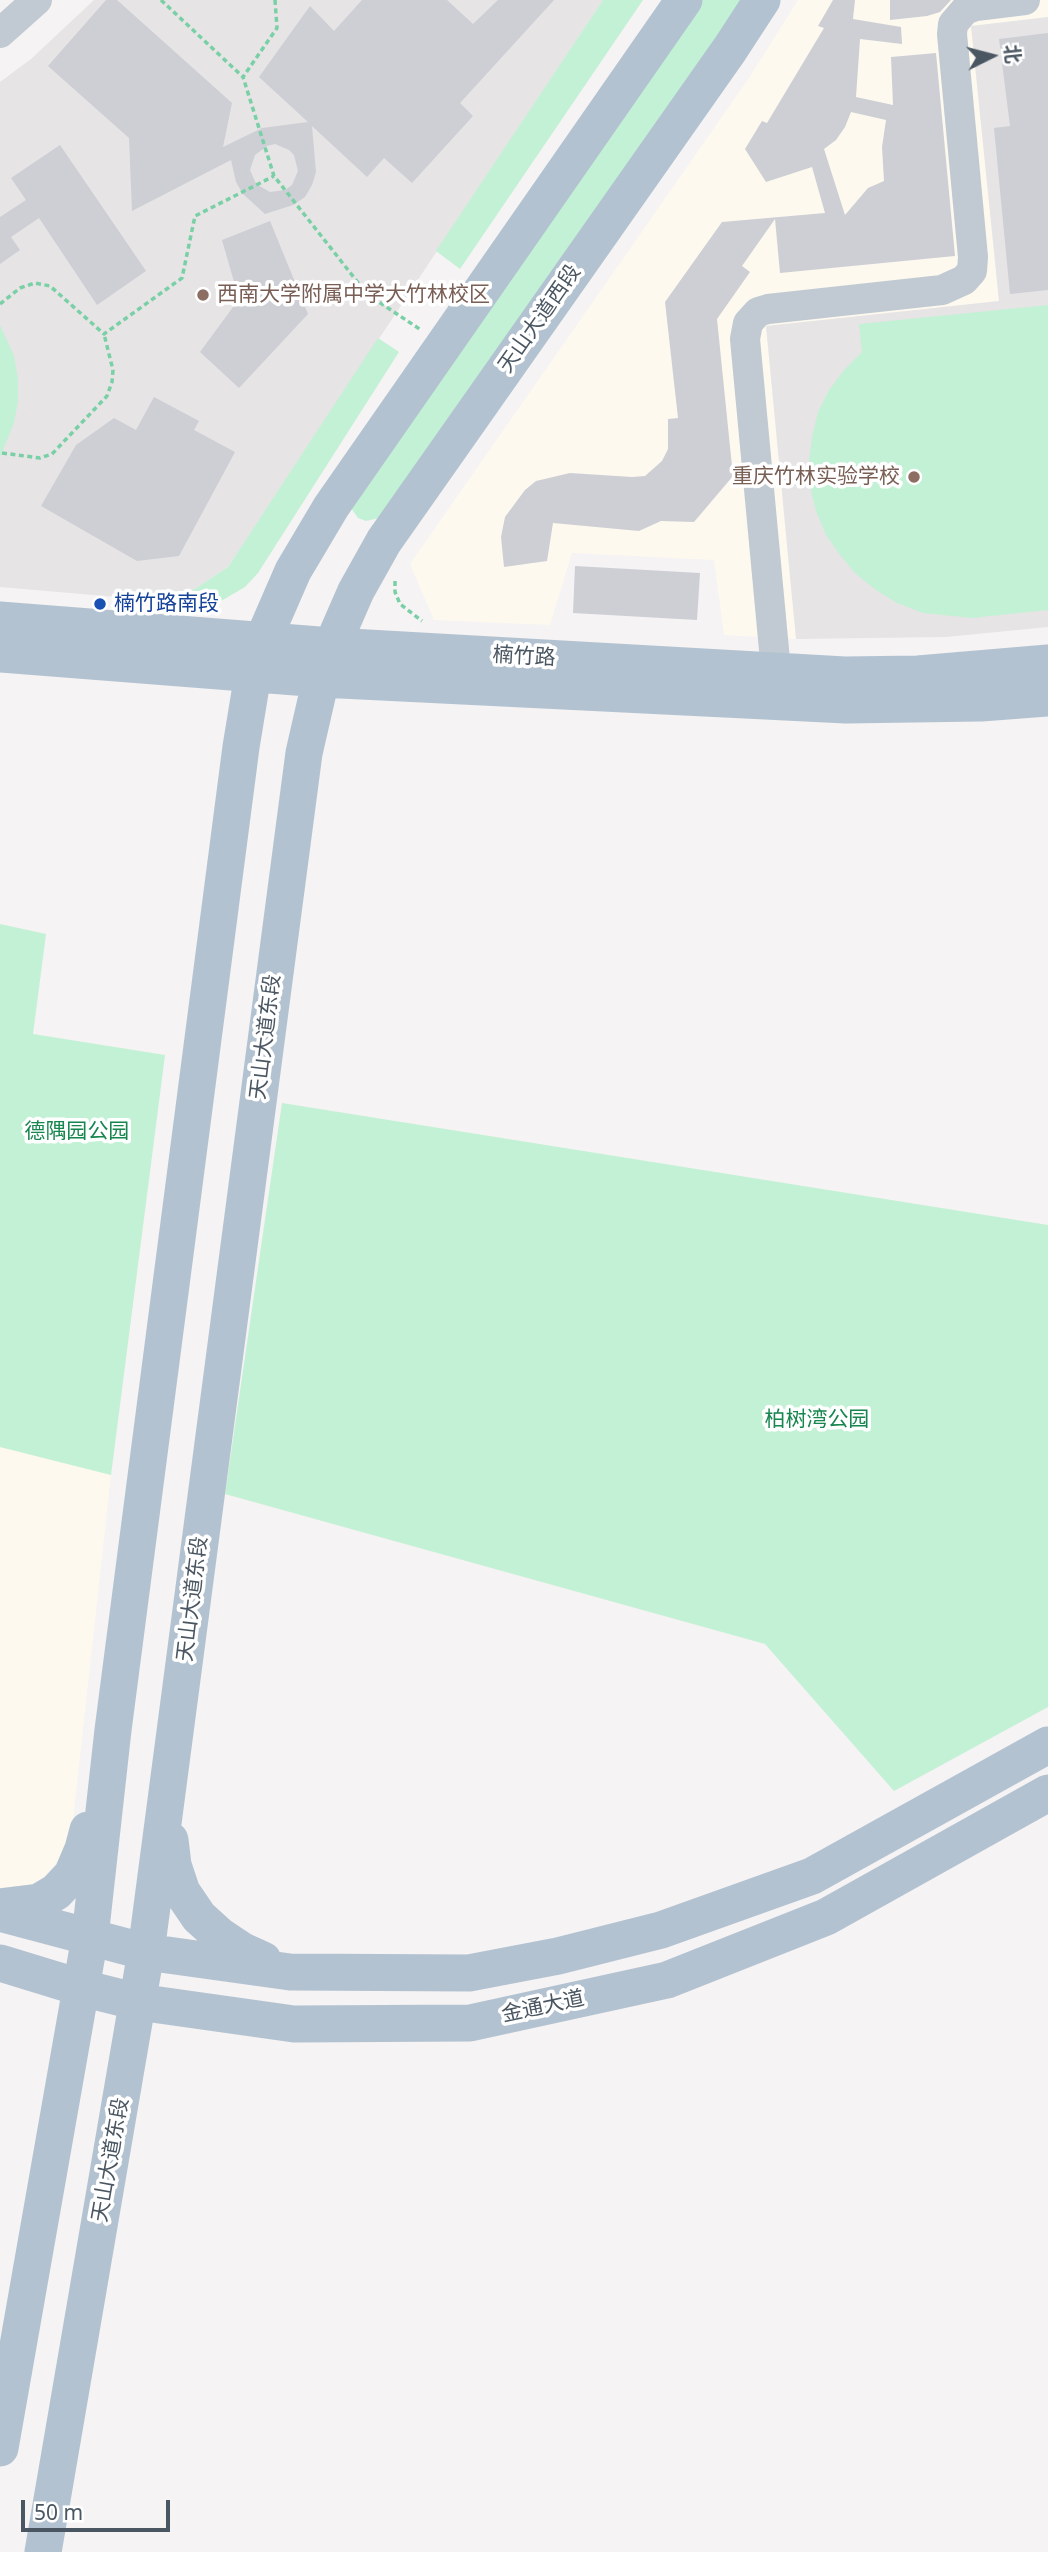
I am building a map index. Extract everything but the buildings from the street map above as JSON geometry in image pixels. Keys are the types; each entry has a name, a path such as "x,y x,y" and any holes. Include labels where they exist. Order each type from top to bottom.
{"main road":[{"path":"0,2448 90,1937 113,1730 237,774 258,657 293,571 435,341 684,0"},
{"name":"天山大道西段","path":"327,662 356,590 384,541 762,0"},
{"name":"楠竹路","path":"0,620 258,657"},
{"name":"楠竹路","path":"0,654 258,657 846,705 981,703 1048,698"},
{"name":"楠竹路","path":"327,662 776,671 845,675 918,674 1048,663"},
{"name":"天山大道东段","path":"43,2552 146,1952 304,753 327,662"},
{"path":"0,1907 39,1902 56,1892 72,1875 83,1849 113,1730"},
{"path":"0,1913 146,1952 290,1972 469,1973 558,1956 661,1930 812,1876 1048,1745"},
{"path":"168,1790 173,1865 181,1892 199,1917 220,1936 241,1950 290,1972"},
{"name":"金通大道","path":"0,1963 82,1989 138,2002 294,2024 470,2023 667,1980 827,1917 1048,1793"}],"street":[{"path":"0,33 37,0"},
{"path":"776,671 745,339 748,323 758,312 768,309 942,290 964,280 972,271 953,24 965,10 976,6 1025,0"}],"path":[{"path":"161,0 243,77 274,176 367,294 435,341"},
{"path":"243,77 277,28 275,0"},
{"path":"104,334 182,278 195,216 274,176"},
{"path":"0,304 20,288 36,283 50,286 104,334 113,370 107,396 52,454 40,458 2,453"},
{"path":"396,572 395,593 400,604 427,624"}],"shaded area":[{"name":"西南大学附属中学大竹林校区","path":"94,0 603,0 228,567 175,602 0,587 0,82 31,59"},
{"path":"798,0 1048,0 1048,17 971,26 999,301 766,327 796,639 724,635 714,560 572,553 550,625 434,620 410,564 749,78"},
{"name":"重庆竹林实验学校","path":"1048,17 1048,627 946,637 796,639 766,326 999,301 971,26"},
{"path":"0,1447 111,1475 71,1838 60,1859 45,1876 27,1887 0,1891"}],"green space":[{"path":"603,0 643,0 460,269 436,251"},
{"path":"700,0 743,0 379,518 366,521 358,518 351,508"},
{"name":"重庆竹林实验学校","path":"1048,305 1048,610 972,618 923,613 897,603 856,574 840,555 826,535 810,487 809,462 818,412 829,390 862,352 859,324"},
{"path":"0,325 14,356 18,401 14,423 0,457"},
{"path":"378,338 399,352 258,573 245,587 221,601 207,604 175,602 228,567"},
{"name":"德隅园公园","path":"0,924 46,934 33,1034 165,1055 111,1475 0,1447"},
{"name":"柏树湾公园","path":"282,1103 1048,1225 1048,1707 894,1791 765,1644 225,1494"}],"place":[{"name":"西南大学附属中学大竹林校区","path":"203,295"},
{"name":"重庆竹林实验学校","path":"914,477"},
{"name":"楠竹路南段","path":"100,604"}]}
